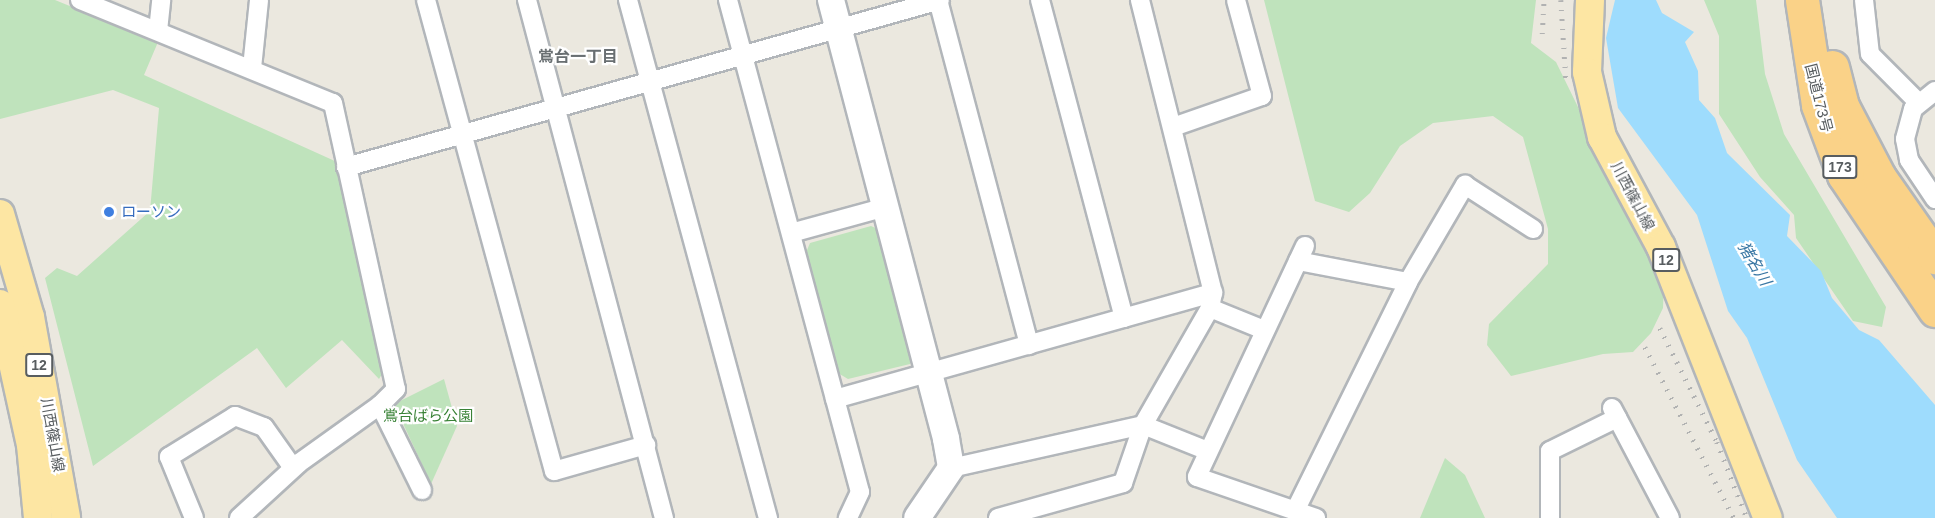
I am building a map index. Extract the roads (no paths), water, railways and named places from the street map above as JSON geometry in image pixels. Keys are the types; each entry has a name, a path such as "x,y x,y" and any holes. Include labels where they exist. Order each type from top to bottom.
{"highway":[{"name":"国道173号","path":"1802,0 1818,105 1835,154 1861,206 1935,310"},
{"name":"国道173号","path":"1824,0 1842,106 1879,177 1935,258"}],"main road":[{"name":"川西篠山線","path":"1590,0 1587,72 1602,137 1661,247 1768,518"},
{"name":"川西篠山線","path":"0,214 9,318 31,445 38,518"},
{"name":"川西篠山線","path":"9,318 66,518"}],"street":[{"path":"80,0 252,68 333,103 396,389 380,405 293,468 239,518"},
{"path":"158,31 161,0"},
{"path":"252,68 259,0"},
{"path":"426,0 554,471 646,445"},
{"path":"527,0 664,518"},
{"path":"628,0 648,82 768,518"},
{"path":"728,0 860,492 848,518"},
{"path":"831,0 929,372 951,468 925,516"},
{"path":"346,167 938,0 1029,345"},
{"path":"1040,0 1124,318"},
{"path":"998,518 1123,483 1143,425 1212,301 1173,127 1140,0"},
{"path":"1173,127 1262,96 1236,0"},
{"path":"1864,0 1870,54 1919,103"},
{"path":"1935,91 1919,103 1905,139 1909,160 1935,200"},
{"path":"1296,511 1408,282 1465,185 1533,230"},
{"path":"791,233 886,207"},
{"path":"1316,518 1197,477 1301,254 1408,282"},
{"path":"835,399 1124,318 1212,301 1264,330"},
{"path":"380,405 422,490"},
{"path":"1550,518 1550,451 1614,413 1670,518"},
{"path":"194,518 169,457 235,416 264,427 293,468"},
{"path":"951,468 1143,425 1208,451"}],"water":[{"name":"猪名川","path":"1615,0 1656,0 1662,13 1694,32 1685,42 1698,71 1699,100 1715,118 1727,153 1790,215 1787,236 1821,271 1832,298 1859,330 1879,340 1935,405 1935,518 1837,518 1797,460 1747,338 1728,311 1697,215 1618,108 1606,38"}],"railway":[{"path":"1542,34 1544,0"},
{"path":"1561,0 1566,79"},
{"path":"1660,328 1717,442 1747,518"},
{"path":"1645,347 1734,518"}],"place":[{"name":"ローソン","path":"109,212"}],"district":[{"name":"鴬台一丁目","path":"578,57"}],"park label":[{"name":"鴬台ばら公園","path":"428,416"}]}
